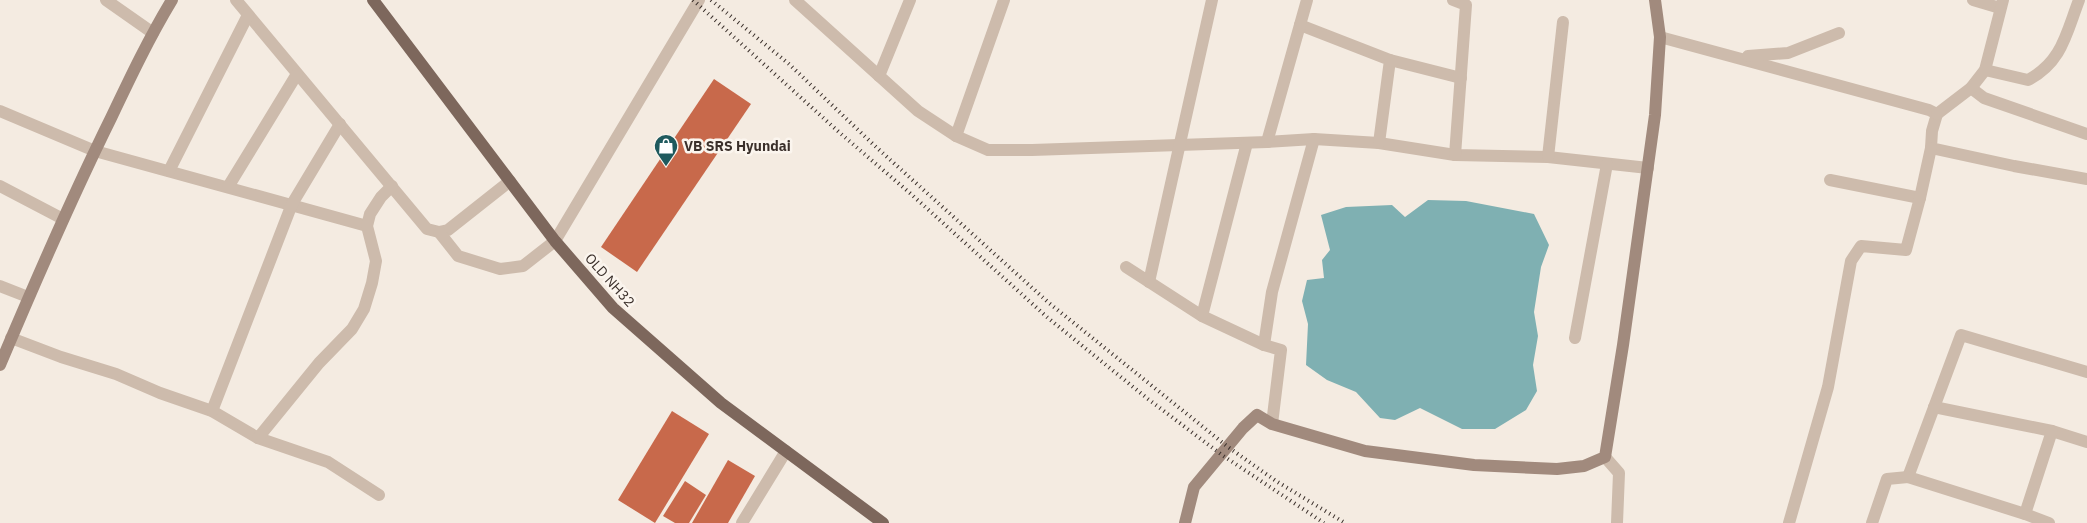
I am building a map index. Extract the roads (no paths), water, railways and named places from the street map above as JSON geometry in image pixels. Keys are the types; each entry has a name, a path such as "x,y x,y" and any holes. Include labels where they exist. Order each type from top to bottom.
{"main road":[{"name":"OLD NH32","path":"373,0 555,241 613,308 721,404 883,523"}],"street":[{"path":"106,0 153,33"},
{"path":"0,365 63,218 153,33 172,0"},
{"path":"236,0 427,230 439,232 448,230 510,181"},
{"path":"439,232 458,256 500,269 523,266 555,241 699,0"},
{"path":"795,0 918,111 956,136 988,150 1247,143 1314,139 1379,143 1455,155 1548,157 1648,168"},
{"path":"879,76 910,0"},
{"path":"956,136 1004,0"},
{"path":"1149,282 1182,144 1212,0"},
{"path":"1267,142 1307,0"},
{"path":"1453,0 1466,5 1455,155"},
{"path":"1605,458 1655,115 1660,37 1655,0"},
{"path":"1789,523 1828,387 1851,261 1861,246 1906,250 1920,198 1931,148 1932,131 1937,114 1971,88 1985,70 2001,4 1973,0"},
{"path":"1985,70 2028,80 2038,75 2061,50 2079,0"},
{"path":"169,171 248,15"},
{"path":"1548,157 1563,22"},
{"path":"1300,26 1390,60 1461,78"},
{"path":"1738,57 1788,53 1839,33"},
{"path":"1660,37 1914,105 1937,114"},
{"path":"1379,143 1390,60"},
{"path":"228,187 297,74"},
{"path":"1971,88 1984,98 2087,134"},
{"path":"0,111 95,151 367,226"},
{"path":"212,411 292,204 340,124"},
{"path":"1264,345 1272,292 1314,139"},
{"path":"1202,316 1247,143"},
{"path":"1931,148 2087,179"},
{"path":"1575,338 1607,164"},
{"path":"1830,180 1920,198"},
{"path":"0,186 63,218"},
{"path":"258,438 319,363 352,329 364,310 376,261 367,226 370,214 381,197 392,186"},
{"path":"1126,267 1202,316 1264,345 1281,350 1272,424"},
{"path":"0,286 28,297"},
{"path":"1908,477 1961,335 2087,372"},
{"path":"11,338 61,357 116,374 160,393 212,411 258,438 289,447 328,462 379,495"},
{"path":"1934,407 2052,431 2087,442"},
{"path":"1185,523 1194,487 1257,415 1272,424 1364,451 1474,465 1557,469 1584,466 1605,458"},
{"path":"2025,514 2052,431"},
{"path":"742,523 786,451"},
{"path":"1605,458 1619,473 1617,523"},
{"path":"1872,523 1887,480 1908,477 2049,523"}],"water":[{"path":"1428,200 1466,201 1534,214 1549,245 1541,267 1534,312 1538,336 1533,365 1537,391 1526,410 1495,429 1462,429 1420,408 1395,420 1380,418 1356,392 1327,380 1306,365 1308,324 1302,301 1307,280 1324,278 1322,260 1330,250 1321,215 1346,207 1392,205 1405,217"}],"railway":[{"path":"693,0 1048,318 1148,399 1222,455 1324,523"},
{"path":"711,0 789,64 876,147 1049,303 1228,447 1276,481 1345,523"}],"place":[{"name":"VB SRS Hyundai","path":"666,167"}]}
